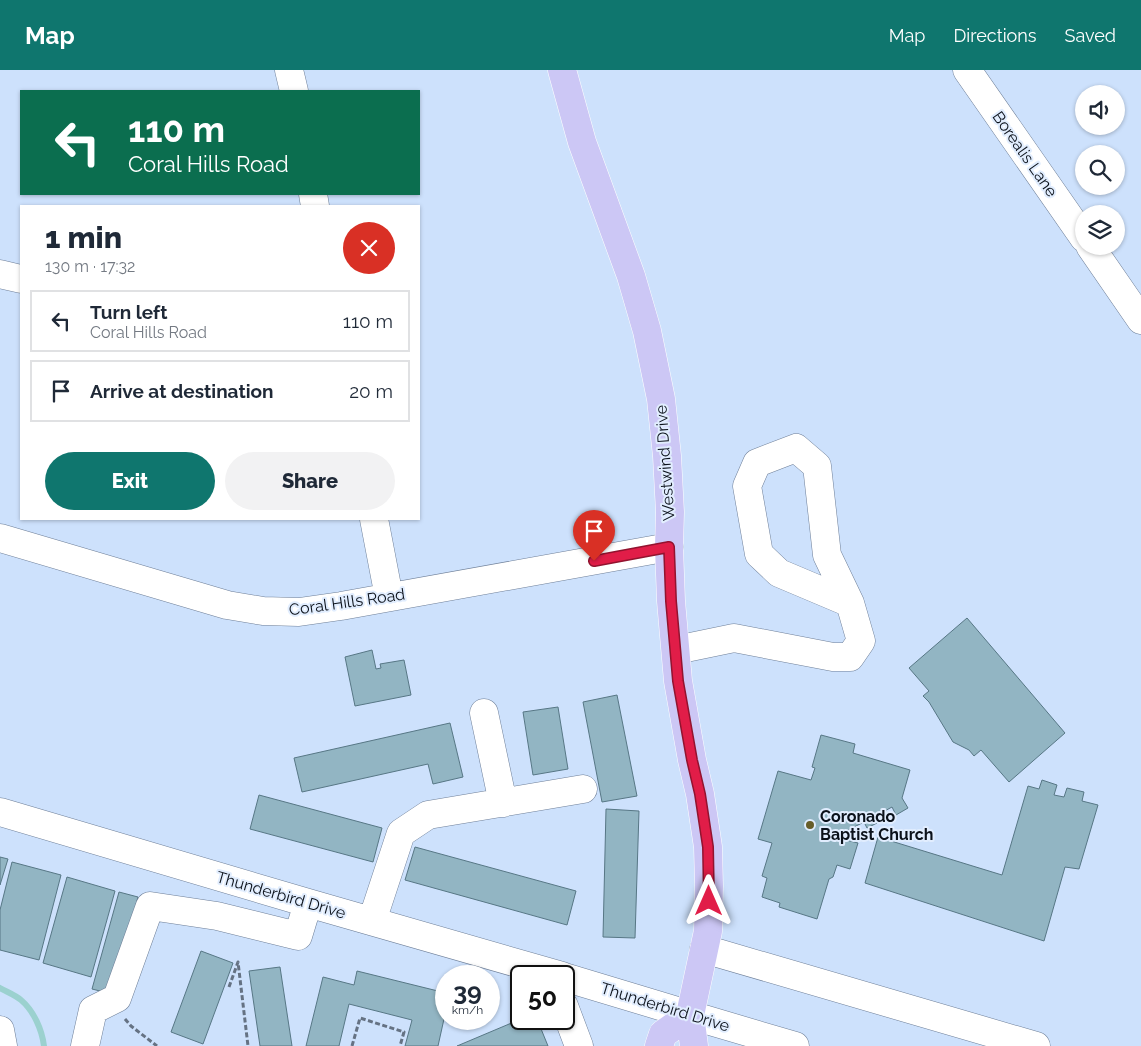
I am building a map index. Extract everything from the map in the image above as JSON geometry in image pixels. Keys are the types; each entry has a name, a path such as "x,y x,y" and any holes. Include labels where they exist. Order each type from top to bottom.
{"main road":[{"name":"Westwind Drive","path":"562,70 582,142 631,276 647,331 661,399 667,456 671,601 678,681 700,794 708,847 708,931 690,1015 694,1046"},
{"path":"659,1046 662,1034 690,1015"}],"street":[{"path":"290,70 294,90"},
{"name":"Borealis Lane","path":"966,70 1075,225"},
{"path":"1096,255 1141,320"},
{"path":"0,274 20,279"},
{"path":"676,650 734,638 833,657 850,657 861,641 850,603 827,554 817,466 796,448 757,463 747,486 759,554 779,573 850,603"},
{"path":"374,520 389,597"},
{"name":"Coral Hills Road","path":"0,538 227,605 299,612 669,547"},
{"path":"484,713 503,803"},
{"path":"372,921 401,833 428,815 583,790"},
{"name":"Thunderbird Drive","path":"0,812 520,965"},
{"path":"217,916 229,879"},
{"path":"85,1046 93,1010 117,998 150,906 217,916 298,936 308,903"},
{"path":"704,949 1036,1046"},
{"name":"Thunderbird Drive","path":"575,981 795,1046"},
{"path":"0,1030 3,1046"},
{"path":"573,1030 579,1046"}],"path":[{"path":"229,987 238,962 248,1046"},
{"path":"109,1002 131,1026 157,1046"},
{"path":"352,1046 360,1018 404,1032 400,1046"}],"building":[{"path":"967,618 1065,733 1009,782 981,750 974,756 969,750 953,742 929,702 923,696 929,691 909,668"},
{"path":"372,650 376,669 381,668 380,664 404,660 411,695 355,706 345,657"},
{"path":"617,695 637,796 602,802 583,702"},
{"path":"558,707 568,769 533,775 523,712"},
{"path":"450,723 463,777 433,784 428,764 302,792 294,758"},
{"name":"Coronado Baptist Church","path":"821,735 855,744 853,753 910,770 902,798 908,808 896,815 892,807 874,817 877,823 867,828 864,822 842,833 846,840 858,843 850,869 837,865 833,877 829,879 817,919 779,907 780,903 762,897 767,878 762,876 772,843 758,839 778,771 811,780 815,768 812,767"},
{"path":"1042,780 1057,785 1054,795 1064,797 1067,788 1084,792 1082,801 1098,805 1079,869 1065,867 1044,941 865,883 878,837 1002,875 1028,786 1039,789"},
{"path":"259,795 382,828 373,862 250,829"},
{"path":"606,809 639,811 635,938 603,937"},
{"path":"415,847 576,891 567,925 405,880"},
{"path":"0,857 8,859 0,885"},
{"path":"12,862 61,875 39,960 0,950 0,910"},
{"path":"67,877 115,891 91,977 43,963"},
{"path":"119,892 138,897 112,994 92,989"},
{"path":"201,951 233,963 203,1044 171,1032"},
{"path":"280,967 292,1046 260,1046 249,971"},
{"path":"357,971 435,990 435,1030 442,1030 438,1046 405,1046 412,1020 349,1004 339,1046 306,1046 323,977 354,985"},
{"path":"510,1024 510,1030 541,1030 548,1046 457,1046 495,1030 500,1030 500,1028"}],"waterway":[{"path":"0,988 26,1004 39,1027 44,1046"}],"place":[{"name":"Coronado Baptist Church","path":"810,825"}],"route":[{"path":"594,561 669,547 671,601 678,681 700,794 708,847 709,901"}]}
